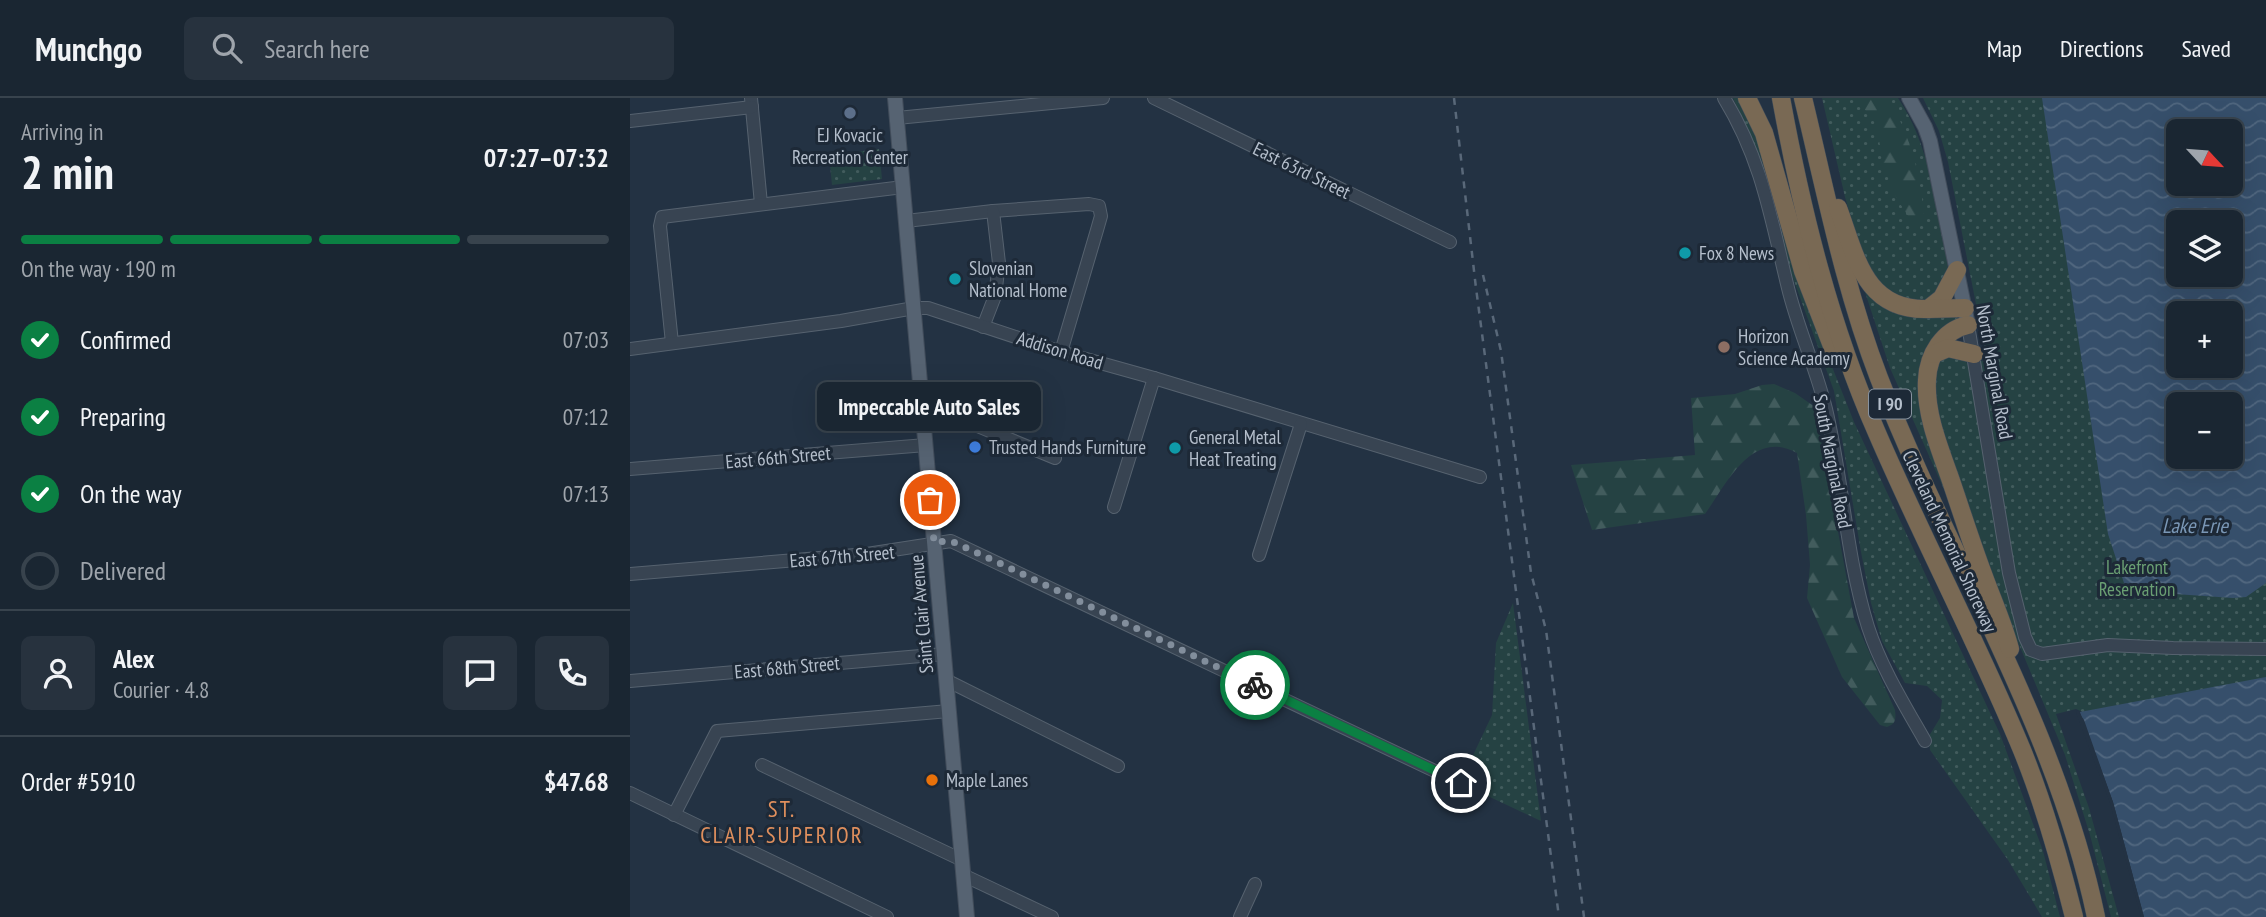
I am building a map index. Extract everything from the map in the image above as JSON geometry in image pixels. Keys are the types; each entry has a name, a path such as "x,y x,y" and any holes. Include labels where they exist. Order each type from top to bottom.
{"highway":[{"path":"1747,98 1764,133 1803,271 1828,338 1843,373 1876,432"},
{"name":"Cleveland Memorial Shoreway","path":"1781,98 1816,262 1843,344 1876,432 2022,751 2045,811 2074,917"},
{"name":"Cleveland Memorial Shoreway","path":"1803,98 1840,259 1880,379 1950,541 2022,694 2059,786 2096,917"},
{"path":"1811,130 1858,262 1867,280 1891,303 1908,309 1927,309 1966,316"},
{"path":"1927,309 1942,298 1957,270"},
{"path":"1966,316 1934,354 1926,384 1932,423 2003,625 2022,694"},
{"path":"1934,354 1948,348 1974,355"}],"main road":[{"name":"Saint Clair Avenue","path":"895,98 967,917"},
{"name":"North Marginal Road","path":"1909,98 1930,141 1966,316"}],"street":[{"path":"897,118 1103,98"},
{"name":"East 63rd Street","path":"1154,98 1450,242"},
{"name":"South Marginal Road","path":"1724,98 1746,137 1766,194 1789,291 1826,407 1848,540 1869,628 1883,664 1925,741"},
{"path":"630,121 752,102 761,204"},
{"path":"672,343 660,226 662,217 903,187"},
{"path":"906,222 993,211 1089,204 1099,206 1101,216 1061,352"},
{"path":"983,327 995,296 999,263 993,211"},
{"name":"Addison Road","path":"630,349 928,308 1061,352 1480,477"},
{"name":"North Marginal Road","path":"1966,316 2013,592 2031,650 2038,653 2108,645 2266,649"},
{"path":"1114,506 1154,378"},
{"path":"922,403 1055,458"},
{"path":"1259,555 1301,424"},
{"name":"East 66th Street","path":"630,469 926,444"},
{"name":"East 67th Street","path":"630,574 867,554 951,541 1461,783"},
{"name":"East 68th Street","path":"630,681 944,654"},
{"path":"946,680 1118,766"},
{"path":"674,815 717,731 949,712"},
{"path":"762,765 1052,917"},
{"path":"630,793 887,917"},
{"path":"1240,917 1255,884"}],"green space":[{"path":"1733,98 1743,98 1751,116 1825,349 1854,422 2000,734 2043,851 2060,917 2042,917 2008,860 1930,750 1929,736 1940,718 1942,700 1927,686 1905,683 1882,641 1861,552 1834,391 1789,267 1773,195 1758,152"},
{"path":"1822,98 1898,98 1909,116 1925,156 1947,260 1949,277 1934,301 1894,299 1866,267 1845,197"},
{"path":"1856,98 1888,98 1896,112 1914,158 1924,223 1914,225 1897,199 1884,167 1876,124"},
{"name":"Lakefront Reservation","path":"1923,98 2266,98 2266,693 2109,724 2076,709 2056,714 2089,808 2119,917 2111,917 2090,835 2065,755 2001,601 1943,438 1934,391 1938,356 1966,359 1967,364 1987,360 1948,162 1939,131"},
{"path":"879,149 882,179 832,185 829,155"},
{"path":"1862,283 1956,313 1958,319 1950,324 1922,380 1958,521 1890,368"},
{"path":"1774,384 1795,393 1815,407 1854,618 1895,710 1895,721 1887,727 1880,725 1842,677 1807,598 1810,565 1797,453 1781,447 1754,453 1732,474 1705,514 1592,530 1571,465 1695,455 1691,398 1735,394"},
{"path":"1513,603 1541,821 1460,783 1492,715 1496,643"}],"water":[{"name":"Lake Erie","path":"2042,98 2266,98 2266,583 2246,597 2233,598 2146,592 2124,583 2108,534"},
{"path":"2266,677 2266,917 2144,917 2113,802 2080,712"}],"pier":[{"path":"2077,710 2084,720 2113,802 2144,917 2141,917 2110,803"}],"railway":[{"path":"1454,98 1476,288 1559,917"},
{"path":"1483,275 1501,351 1531,573 1546,630 1584,917"}],"way so far":[{"path":"930,500 934,542 951,541 1255,685"}],"place":[{"name":"EJ Kovacic Recreation Center","path":"850,113"},
{"name":"Fox 8 News","path":"1685,253"},
{"name":"Slovenian National Home","path":"955,279"},
{"name":"Horizon Science Academy","path":"1724,347"},
{"name":"Trusted Hands Furniture","path":"975,447"},
{"name":"General Metal Heat Treating","path":"1175,448"},
{"name":"Impeccable Auto Sales","path":"930,500"},
{"name":"Maple Lanes","path":"932,780"}],"district":[{"name":"ST. CLAIR-SUPERIOR","path":"782,822"}],"route":[{"path":"1255,685 1461,783"}]}
